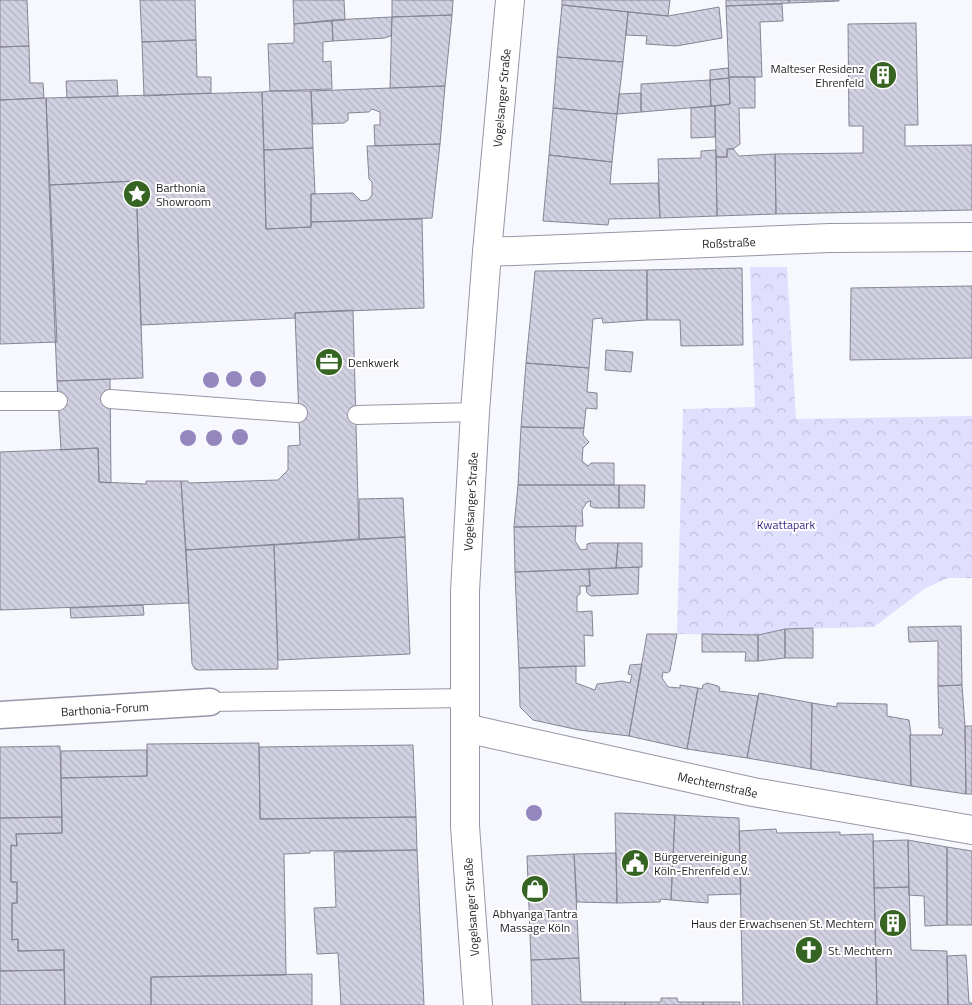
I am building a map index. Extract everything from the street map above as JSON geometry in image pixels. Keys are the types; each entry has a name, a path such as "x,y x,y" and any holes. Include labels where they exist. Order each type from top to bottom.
{"street":[{"name":"Vogelsanger Straße","path":"478,1005 465,826 465,591 475,412 487,252 510,0"},
{"name":"Roßstraße","path":"487,252 830,238 972,237"},
{"name":"Barthonia-Forum","path":"0,715 210,702"},
{"name":"Mechternstraße","path":"465,728 753,792 972,830"}],"lane":[{"path":"110,399 298,413"},
{"path":"0,401 58,401"},
{"path":"357,415 475,412"},
{"path":"210,702 465,698"}],"green space":[{"name":"Kwattapark","path":"750,267 787,267 796,419 972,416 972,578 948,578 924,589 874,627 785,629 758,635 677,634 683,409 755,407"}],"building":[{"path":"0,0 27,0 29,46 0,47"},
{"path":"140,0 195,0 196,40 142,42"},
{"path":"293,0 344,0 345,20 294,24"},
{"path":"392,0 453,0 452,15 392,17"},
{"path":"562,0 670,0 668,16 562,5"},
{"path":"726,0 789,0 789,3 726,6"},
{"path":"789,0 839,0 839,1 789,3"},
{"path":"782,4 783,21 760,22 762,77 729,77 726,6"},
{"path":"562,5 628,12 623,62 557,57"},
{"path":"719,7 722,38 676,46 646,44 647,36 626,35 628,12 668,16"},
{"path":"452,15 445,86 390,88 392,17"},
{"path":"392,17 391,36 333,41 332,20"},
{"path":"332,20 333,41 323,42 323,62 331,61 332,89 270,91 268,44 294,43 294,24"},
{"name":"Malteser Residenz Ehrenfeld","path":"916,23 918,125 905,125 905,146 972,145 972,210 776,214 775,154 863,153 863,126 849,126 848,24"},
{"path":"196,40 197,77 211,77 211,93 144,96 142,42"},
{"path":"29,46 30,83 43,83 44,98 0,100 0,47"},
{"path":"557,57 623,62 617,114 553,108"},
{"path":"728,68 729,78 710,80 710,70"},
{"path":"729,77 755,77 755,108 739,108 740,144 733,149 727,149 727,157 716,157 715,106 730,104"},
{"path":"729,78 730,104 711,106 710,80"},
{"path":"117,80 118,96 67,98 66,81"},
{"path":"710,80 711,106 641,112 641,84"},
{"path":"445,86 440,144 375,146 374,125 380,125 380,112 372,109 369,112 348,113 348,120 344,123 313,124 311,91"},
{"path":"311,91 313,148 264,150 262,92"},
{"path":"262,92 266,229 311,227 311,222 422,219 424,308 295,313 295,318 141,325 136,181 49,185 46,98"},
{"path":"641,93 641,112 617,114 619,94"},
{"path":"46,98 57,342 0,344 0,100"},
{"path":"715,106 715,137 691,138 691,108"},
{"path":"553,108 617,114 612,162 549,155"},
{"path":"440,144 432,218 311,222 311,194 353,193 361,201 368,200 372,195 367,146"},
{"path":"313,148 315,194 311,194 311,227 266,229 264,150"},
{"path":"727,149 733,149 739,156 775,154 776,214 717,216 716,157 727,157"},
{"path":"716,150 717,216 660,218 658,159 701,158 701,151"},
{"path":"549,155 612,162 610,184 658,183 660,218 609,219 608,225 543,221"},
{"path":"136,181 143,378 57,381 49,185"},
{"path":"742,268 743,345 681,346 680,320 647,320 647,270"},
{"path":"647,270 647,320 603,323 602,318 593,319 589,368 526,363 535,271"},
{"path":"972,286 972,358 850,360 851,288"},
{"path":"353,310 359,539 186,550 181,481 188,481 189,483 278,480 288,470 288,446 300,445 295,313"},
{"path":"606,350 633,352 631,372 605,370"},
{"path":"526,363 589,368 587,392 597,393 597,409 586,408 584,428 521,427"},
{"path":"110,379 111,483 99,482 98,448 61,450 57,381"},
{"path":"521,427 584,428 583,435 589,442 583,448 582,461 588,466 591,463 614,463 614,485 518,485"},
{"path":"98,448 99,482 146,484 146,481 181,481 189,603 0,610 0,452"},
{"path":"518,485 619,485 619,508 595,508 590,506 591,501 587,502 582,510 583,526 514,527"},
{"path":"619,485 645,485 644,508 619,508"},
{"path":"403,498 405,537 359,539 359,499"},
{"path":"576,526 575,541 581,550 587,549 587,544 591,543 618,543 616,568 515,572 514,527"},
{"path":"405,537 410,654 278,660 274,545"},
{"path":"618,543 642,543 642,567 616,568"},
{"path":"274,545 278,669 195,669 192,664 186,550"},
{"path":"639,567 638,594 591,596 587,593 586,586 590,586 589,569"},
{"path":"589,569 590,586 580,586 580,594 577,596 577,612 592,611 593,636 584,635 585,666 519,668 515,572"},
{"path":"143,605 144,615 71,618 70,608"},
{"path":"961,626 962,685 938,686 938,641 909,642 908,627"},
{"path":"813,628 813,658 785,658 785,629"},
{"path":"785,629 785,658 758,661 758,635"},
{"path":"647,634 677,634 670,671 667,673 663,672 662,678 668,687 680,688 680,685 698,688 687,749 629,736"},
{"path":"702,634 758,635 758,661 745,661 746,652 702,652"},
{"path":"642,664 629,736 579,730 533,720 520,707 519,668 576,666 576,683 595,690 597,684 622,681 630,683 632,675 628,674 630,665"},
{"path":"707,683 718,686 720,688 719,691 758,696 747,758 687,749 698,688 702,689 703,685"},
{"path":"962,685 966,794 911,786 910,735 942,735 943,728 939,728 938,686"},
{"path":"759,693 812,703 811,769 747,758"},
{"path":"812,703 837,707 837,703 887,704 887,716 909,720 911,735 911,786 811,769"},
{"path":"965,726 972,726 972,794 966,794"},
{"path":"259,743 260,819 416,817 417,850 310,851 310,853 284,854 286,975 151,977 151,1005 65,1005 64,950 18,951 18,939 12,940 12,903 17,903 17,882 11,882 11,845 17,846 16,834 62,833 61,778 147,776 147,744"},
{"path":"413,745 416,817 260,819 259,747"},
{"path":"60,746 62,817 0,818 0,747"},
{"path":"147,750 147,776 61,778 61,751"},
{"path":"615,813 675,815 671,900 661,899 660,902 617,903"},
{"path":"675,815 739,818 741,894 708,895 708,903 671,900"},
{"path":"62,817 62,833 16,834 17,846 11,845 11,882 17,882 17,903 12,903 12,940 18,939 18,951 64,950 64,970 0,971 0,818"},
{"name":"St. Mechtern","path":"776,829 777,833 840,832 840,835 873,834 877,1005 743,1005 739,831"},
{"path":"908,840 909,887 874,888 873,841"},
{"path":"908,840 947,847 947,925 925,926 924,896 909,895"},
{"path":"947,847 972,851 972,925 947,925"},
{"path":"417,850 424,1005 341,1005 338,953 317,954 314,908 336,907 334,852"},
{"path":"616,853 617,903 577,902 574,854"},
{"path":"574,854 579,958 531,960 527,856"},
{"name":"Haus der Erwachsenen St. Mechtern","path":"909,887 911,950 947,951 948,1005 877,1005 874,888"},
{"path":"966,955 969,1003 972,1003 972,1005 948,1005 947,956"},
{"path":"579,958 581,1002 625,1002 625,1005 532,1005 531,960"},
{"path":"64,970 65,1005 0,1005 0,971"},
{"path":"312,974 312,1005 151,1005 151,977"},
{"path":"661,998 677,998 678,1002 703,1002 703,1005 625,1005 625,1002 661,1002"},
{"path":"703,1002 740,1002 740,1005 703,1005"}],"place":[{"name":"Malteser Residenz Ehrenfeld","path":"883,75"},
{"name":"Barthonia Showroom","path":"137,194"},
{"name":"Denkwerk","path":"329,362"},
{"name":"Bürgervereinigung Köln-Ehrenfeld e.V.","path":"635,863"},
{"name":"Abhyanga Tantra Massage Köln","path":"535,889"},
{"name":"Haus der Erwachsenen St. Mechtern","path":"893,923"},
{"name":"St. Mechtern","path":"809,950"}]}
